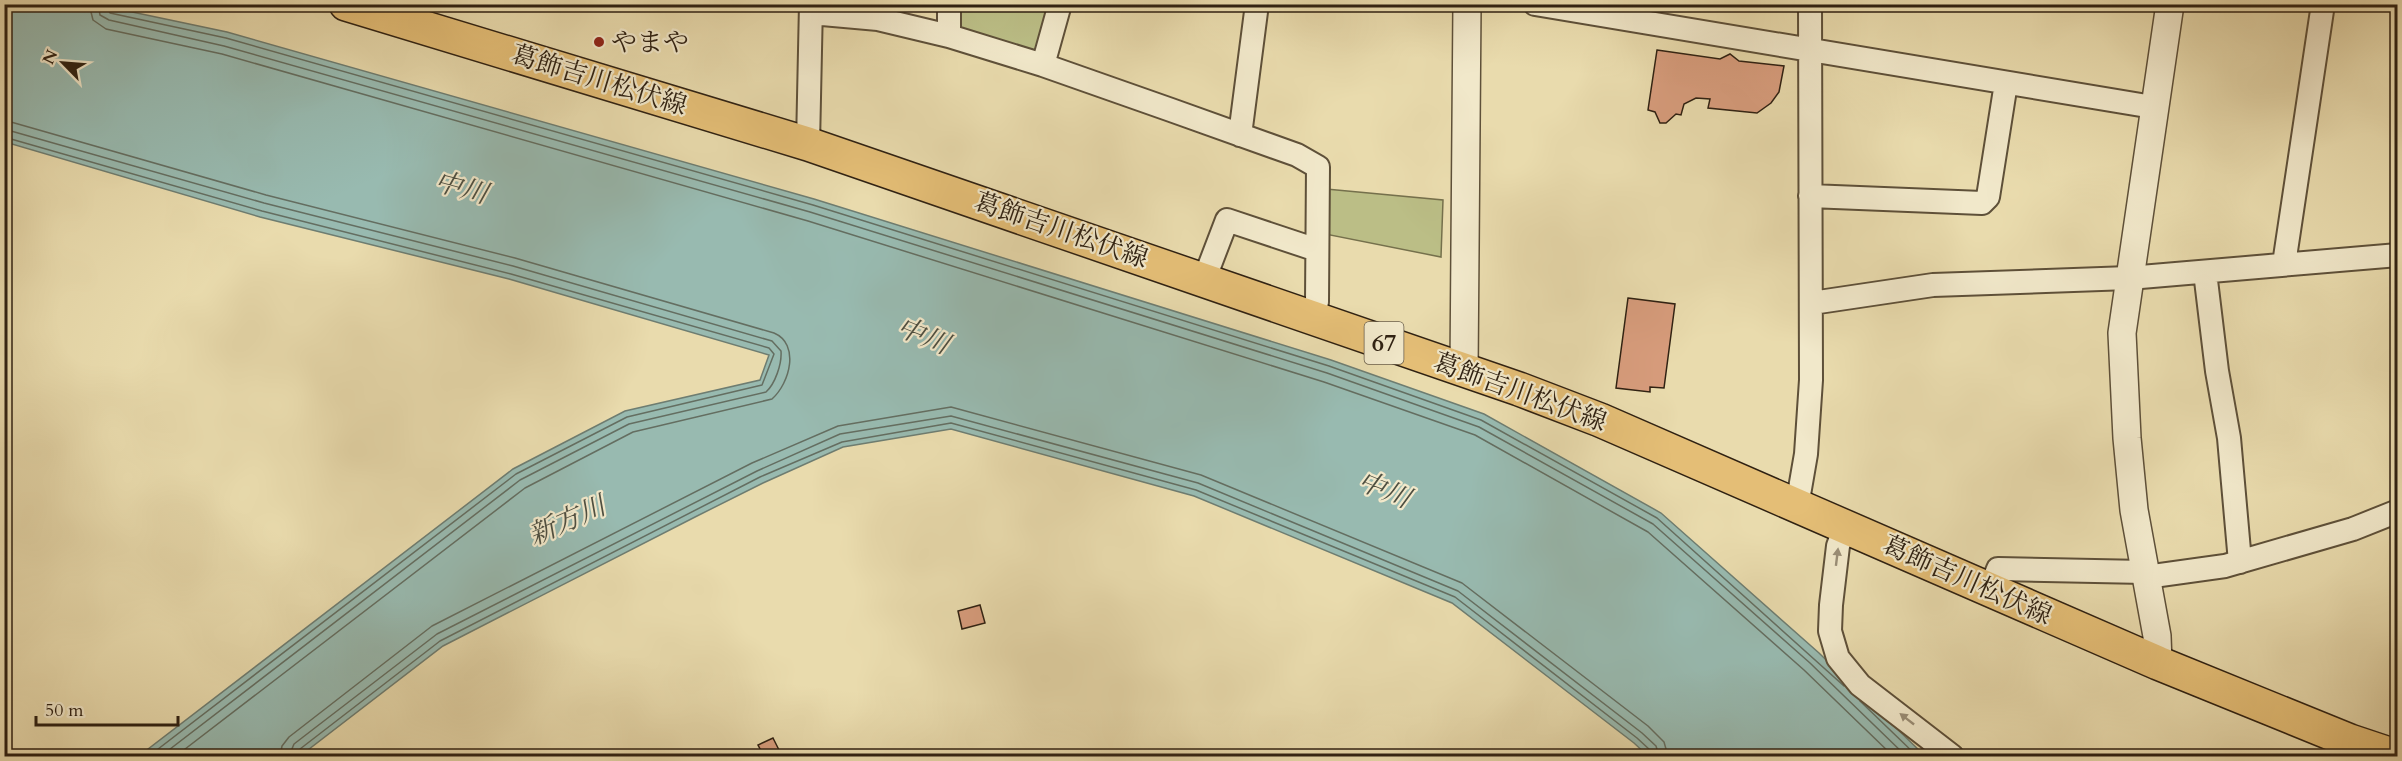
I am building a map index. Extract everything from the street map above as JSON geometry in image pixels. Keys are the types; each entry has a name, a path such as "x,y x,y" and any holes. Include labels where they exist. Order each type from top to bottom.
{"main road":[{"name":"葛飾吉川松伏線","path":"346,4 808,144 1464,370 1600,420 2158,663 2350,741 2395,756"}],"street":[{"path":"949,4 949,36"},
{"path":"1043,65 1060,4"},
{"path":"1240,135 1257,4"},
{"path":"1464,370 1467,4"},
{"path":"1535,4 2153,107"},
{"path":"1797,506 1806,454 1812,303 1810,4"},
{"path":"2158,663 2157,636 2134,510 2123,376 2122,333 2128,278 2170,4"},
{"path":"2284,264 2323,4"},
{"path":"808,144 812,9 878,19 949,36 1043,65 1298,155 1318,167 1317,302 1311,317"},
{"path":"1810,196 1982,203 1988,197 2006,83"},
{"path":"1204,280 1227,220 1317,250"},
{"path":"1812,303 1933,285 2128,278 2397,255"},
{"path":"2205,272 2217,372 2229,438 2240,562"},
{"path":"1990,589 1998,570 2146,575 2240,562 2352,529 2397,511"},
{"path":"1845,527 1838,546 1831,605 1830,631 1838,658 1860,685 1952,756"}],"green space":[{"path":"954,5 1052,5 1040,53 958,33"},
{"path":"1326,189 1443,200 1441,257 1325,234"}],"water":[{"path":"4,5 99,5 227,32 814,199 1331,360 1484,414 1661,513 1819,653 1925,756 1648,756 1452,603 1194,496 951,429 843,447 697,516 443,646 300,756 139,756 513,469 625,411 760,380 769,355 509,279 260,217 5,142"}],"building":[{"path":"1657,50 1720,59 1730,54 1739,61 1784,66 1779,92 1771,103 1757,113 1708,108 1710,99 1696,98 1684,104 1681,115 1676,114 1666,123 1660,123 1655,112 1648,110"},
{"path":"1628,298 1675,304 1664,388 1650,387 1650,392 1616,388"},
{"path":"980,605 985,623 962,629 958,611"},
{"path":"773,738 782,756 764,756 758,745"}],"place":[{"name":"やまや","path":"599,42"}],"water label":[{"name":"中川","path":"461,188"},
{"name":"中川","path":"923,336"},
{"name":"中川","path":"1384,490"},
{"name":"新方川","path":"567,521"}]}
